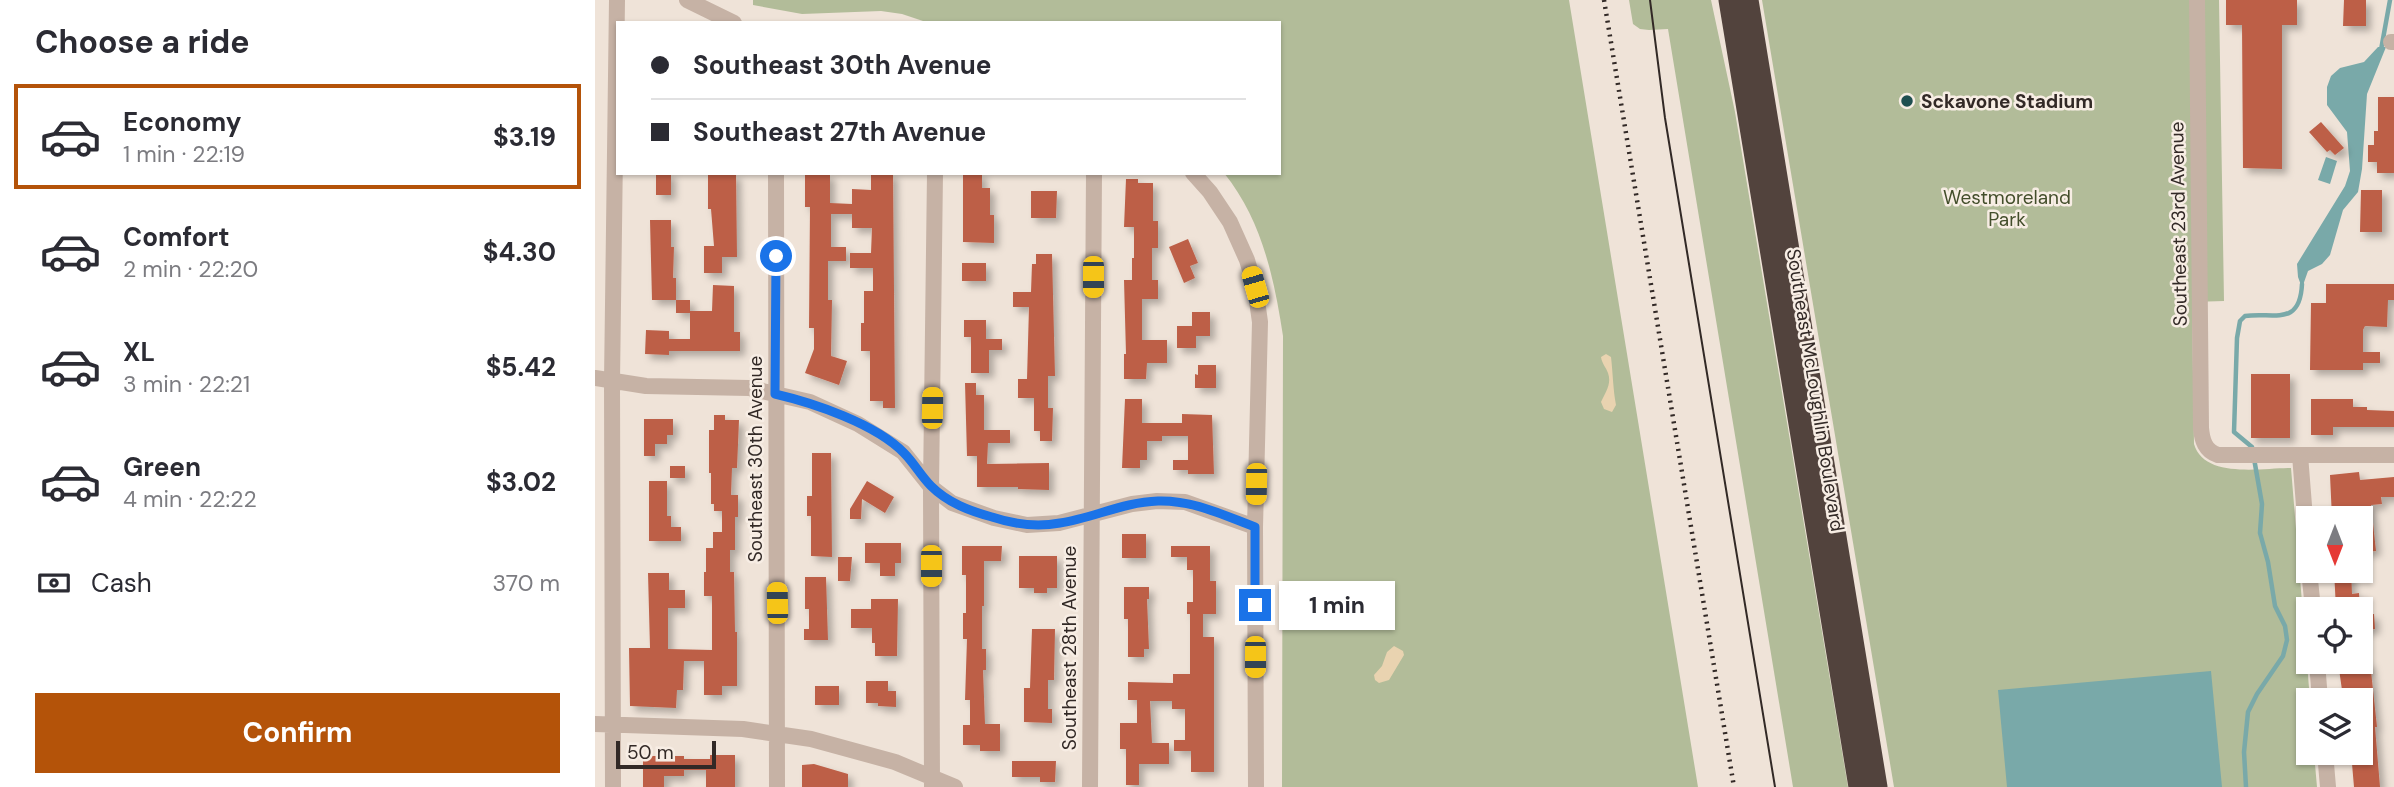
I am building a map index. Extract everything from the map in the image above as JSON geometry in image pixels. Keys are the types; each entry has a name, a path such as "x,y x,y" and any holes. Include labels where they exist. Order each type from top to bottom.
{"highway":[{"name":"Southeast McLoughlin Boulevard","path":"1729,0 1859,787"},
{"name":"Southeast McLoughlin Boulevard","path":"1748,0 1877,787"}],"street":[{"path":"617,0 617,21"},
{"path":"687,0 729,21"},
{"name":"Southeast 23rd Avenue","path":"2197,0 2201,428 2205,446 2218,455 2300,456"},
{"path":"613,787 612,381 616,76"},
{"name":"Southeast 30th Avenue","path":"776,175 777,787"},
{"path":"932,782 931,486 935,175"},
{"name":"Southeast 28th Avenue","path":"1090,787 1094,175"},
{"path":"1195,175 1230,222 1247,260 1255,287 1260,322 1255,527 1256,787"},
{"path":"595,378 646,386 749,388 810,402 883,437 904,452 931,486 952,503 994,518 1027,525 1059,523 1132,504 1157,501 1185,502 1255,527"},
{"path":"2304,506 2300,456 2394,456"},
{"path":"595,724 743,729 778,733 895,762 932,782 955,787"},
{"path":"2326,765 2328,787"}],"green space":[{"path":"753,0 1569,0 1698,787 1282,787 1283,336 1270,271 1257,230 1248,210 1225,175 1281,175 1281,21 923,21 881,11 802,14 753,5"},
{"path":"1629,0 1711,0 1735,112 1848,787 1793,787 1668,29 1640,29 1633,24"},
{"name":"Westmoreland Park","path":"1762,0 2219,0 2224,301 2192,302 2194,444 2200,455 2209,463 2221,467 2250,470 2291,468 2296,529 2296,583 2300,583 2302,597 2296,597 2296,674 2308,674 2309,688 2296,688 2296,765 2315,765 2317,787 1894,787"}],"sand":[{"path":"1606,354 1611,357 1616,405 1612,412 1604,409 1601,402 1609,381 1601,357"},
{"path":"1394,646 1403,651 1404,655 1389,680 1379,683 1374,675 1382,666 1387,652"}],"water":[{"path":"2378,47 2386,47 2367,94 2358,192 2343,210 2330,255 2322,264 2308,271 2302,288 2297,264 2345,186 2350,171 2347,132 2327,105 2327,87 2331,76 2340,68 2364,62"},
{"path":"2326,157 2337,161 2330,184 2318,180"},
{"path":"2211,671 2222,787 2007,787 1998,690"}],"building":[{"path":"2226,0 2297,0 2297,25 2282,25 2282,169 2243,168 2242,25 2226,25"},
{"path":"2344,0 2366,0 2366,26 2343,26"},
{"path":"2378,97 2394,97 2394,173 2377,173 2377,162 2368,162 2368,145 2374,145 2374,131 2378,131"},
{"path":"2321,122 2344,148 2335,155 2330,150 2327,152 2309,132"},
{"path":"656,175 671,175 671,195 656,195"},
{"path":"708,175 736,175 737,257 722,257 722,273 704,273 704,246 714,246 711,209 708,209"},
{"path":"805,175 830,175 830,203 852,204 852,189 871,190 871,175 893,175 895,408 883,408 883,401 870,401 870,351 861,351 861,323 864,323 864,291 873,291 873,268 850,268 850,253 871,253 872,228 852,228 852,214 831,214 831,247 846,247 846,261 828,261 828,300 832,300 831,356 847,361 839,385 805,373 814,349 814,328 809,328 810,207 805,207"},
{"path":"963,175 982,175 982,188 990,188 994,243 963,242"},
{"path":"1126,179 1138,179 1138,183 1153,183 1153,221 1158,221 1158,248 1152,248 1152,280 1158,280 1158,299 1142,299 1142,340 1167,340 1167,363 1147,363 1146,379 1124,379 1124,280 1132,280 1134,258 1134,227 1124,227"},
{"path":"2361,190 2382,190 2382,232 2360,232"},
{"path":"1031,191 1057,191 1056,218 1031,218"},
{"path":"650,220 671,220 676,300 652,300"},
{"path":"1188,239 1198,263 1190,266 1195,278 1184,283 1169,247"},
{"path":"1036,254 1052,254 1055,376 1048,376 1048,408 1053,408 1052,441 1040,441 1040,431 1034,431 1034,398 1018,398 1018,379 1027,379 1029,307 1013,307 1013,292 1031,292 1032,264 1036,264"},
{"path":"962,263 986,263 986,281 962,281"},
{"path":"2326,284 2394,284 2394,300 2388,300 2387,327 2365,326 2363,330 2363,352 2380,352 2380,363 2363,363 2363,370 2310,370 2311,303 2326,303"},
{"path":"713,285 734,286 734,332 740,332 740,351 669,351 669,355 645,354 646,330 669,331 669,339 690,339 690,313 676,313 676,300 690,300 690,311 712,311"},
{"path":"1192,312 1210,312 1210,336 1196,336 1196,348 1177,348 1177,326 1192,326"},
{"path":"964,320 986,320 986,339 1002,339 1002,350 989,350 989,373 971,373 971,337 964,337"},
{"path":"1198,365 1216,365 1216,388 1195,388"},
{"path":"2251,374 2290,374 2290,438 2251,438"},
{"path":"965,383 976,383 976,395 984,395 984,430 1010,430 1010,443 988,443 987,464 1049,463 1049,490 977,487 977,456 967,456"},
{"path":"1125,399 1142,399 1142,423 1182,423 1182,414 1212,415 1214,474 1188,474 1188,470 1173,470 1173,460 1188,460 1188,436 1162,436 1162,441 1147,441 1147,460 1140,460 1140,468 1122,468"},
{"path":"2311,399 2353,399 2353,407 2394,411 2394,427 2333,427 2333,435 2311,435"},
{"path":"714,415 725,415 725,420 739,420 737,468 732,468 731,495 738,495 738,517 735,517 735,550 730,550 730,572 734,572 737,686 722,686 722,695 704,695 704,661 684,661 683,690 677,690 676,708 630,706 629,648 650,648 648,573 669,573 669,590 685,590 685,608 668,608 668,649 712,650 712,596 704,596 706,548 713,548 713,532 722,532 722,511 714,511 714,504 711,504 709,430 714,430"},
{"path":"644,419 673,419 673,435 667,435 667,444 655,444 655,456 644,456"},
{"path":"812,453 831,453 832,557 811,556 811,516 807,516 807,496 812,496"},
{"path":"670,466 685,466 685,478 670,478"},
{"path":"2359,472 2360,480 2394,477 2394,497 2381,497 2382,504 2371,506 2331,506 2330,475"},
{"path":"649,481 667,481 667,516 671,516 671,527 681,527 681,541 649,541"},
{"path":"867,481 894,497 885,513 862,499 861,519 850,519 850,509"},
{"path":"2373,523 2376,551 2373,551"},
{"path":"1122,534 1146,534 1146,558 1122,558"},
{"path":"865,543 901,543 901,563 895,563 895,576 880,576 880,563 865,563"},
{"path":"962,546 1002,546 1001,561 984,561 982,606 982,649 986,649 986,670 983,670 985,724 1000,724 1000,751 980,751 980,745 963,745 963,725 970,725 970,700 965,700 967,639 963,639 963,613 966,613 966,575 962,575"},
{"path":"1171,546 1210,546 1210,581 1216,581 1216,614 1203,614 1203,637 1214,637 1214,772 1191,772 1191,751 1174,751 1174,740 1185,740 1185,709 1172,709 1172,701 1150,701 1152,743 1169,743 1169,764 1139,764 1139,785 1126,785 1126,749 1120,749 1120,723 1137,723 1137,700 1128,700 1128,682 1173,683 1173,674 1190,674 1190,614 1187,614 1187,602 1193,602 1193,570 1187,570 1187,557 1171,557"},
{"path":"1019,556 1057,556 1057,588 1047,588 1047,593 1034,593 1034,588 1019,588"},
{"path":"838,557 852,557 850,581 838,581"},
{"path":"805,577 826,577 828,640 804,640 804,629 809,629 809,609 805,609"},
{"path":"2335,583 2352,583 2352,594 2359,593 2359,597 2335,597"},
{"path":"1124,587 1149,587 1149,649 1144,649 1144,657 1128,657 1128,619 1124,619"},
{"path":"871,599 898,599 897,656 875,656 872,628 851,628 851,609 871,609"},
{"path":"1032,629 1055,629 1054,680 1048,680 1048,709 1052,709 1052,723 1024,722 1024,688 1030,688"},
{"path":"2340,674 2371,674 2373,688 2342,688"},
{"path":"866,681 888,681 888,691 896,691 896,707 866,703"},
{"path":"815,686 839,686 839,705 815,705"},
{"path":"2373,690 2380,787 2354,787 2352,765 2373,765"},
{"path":"710,755 735,755 735,787 706,787 706,770 684,770 684,776 664,776 664,787 643,787 643,756 710,759"},
{"path":"1012,761 1056,761 1055,782 1040,782 1040,777 1012,777"},
{"path":"814,764 848,774 848,787 802,787 802,765"}],"waterway":[{"path":"2381,50 2390,0"},
{"path":"2246,787 2244,752 2248,712 2283,656 2287,640 2285,626 2275,606 2260,533 2262,504 2252,447 2234,432 2237,338 2240,321 2245,316 2284,315 2291,312 2300,298 2302,284"}],"tram line":[{"path":"1650,0 1665,118 1775,787"}],"railway":[{"path":"1604,0 1734,787"}],"place":[{"name":"Sckavone Stadium","path":"1907,101"}],"route":[{"path":"776,256 775,394 810,402 883,437 904,452 931,486 952,503 994,518 1027,525 1059,523 1132,504 1157,501 1185,502 1255,527 1255,605"}]}
